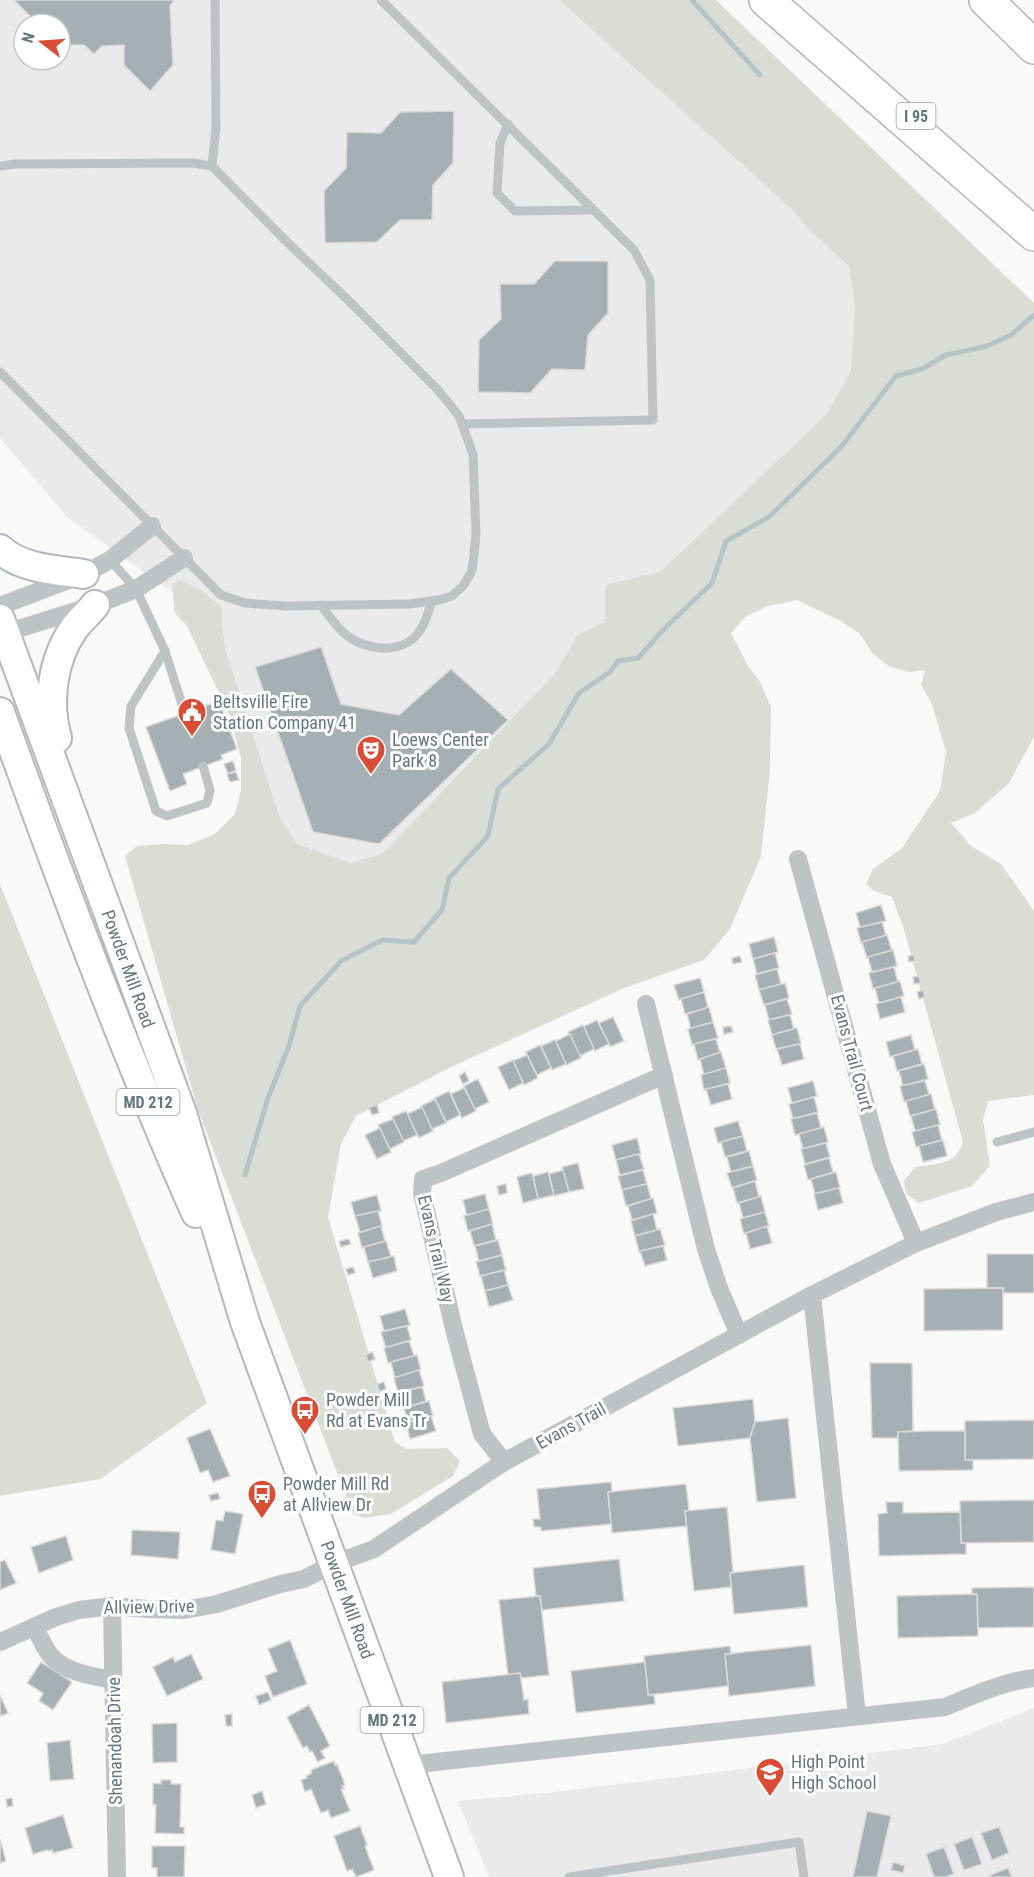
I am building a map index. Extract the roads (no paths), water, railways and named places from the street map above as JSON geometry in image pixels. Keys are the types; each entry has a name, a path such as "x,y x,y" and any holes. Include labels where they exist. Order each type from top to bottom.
{"highway":[{"path":"766,0 1034,233"},
{"name":"I 95","path":"798,0 1034,233"},
{"path":"986,0 1032,44"},
{"path":"993,0 1032,44"}],"main road":[{"path":"0,549 24,562 43,568 84,574"},
{"path":"91,868 53,723 51,696 56,671 73,631 95,605"},
{"name":"Powder Mill Road","path":"2,619 182,1113 245,1322 449,1877"},
{"name":"Powder Mill Road","path":"0,712 60,878 156,1122 245,1322"},
{"path":"0,772 12,789 60,878"}],"street":[{"path":"2,619 110,560 152,526"},
{"path":"2,619 95,605 136,589 184,558"},
{"name":"Evans Trail Court","path":"798,859 882,1164 916,1243"},
{"path":"646,1004 706,1249 719,1288 739,1335"},
{"name":"Evans Trail Way","path":"504,1462 482,1434 422,1194 423,1179 664,1075"},
{"name":"Evans Trail","path":"333,1564 374,1548 504,1462 813,1295 916,1243 996,1212 1034,1202"},
{"path":"813,1295 857,1716"},
{"name":"Allview Drive","path":"0,1642 56,1617 79,1610 112,1606 184,1610 217,1604 280,1584 304,1579 333,1564"},
{"name":"Shenandoah Drive","path":"112,1606 117,1877"},
{"path":"34,1627 50,1654 64,1667 114,1680"},
{"path":"408,1765 945,1707 995,1687 1017,1680 1034,1678"}],"lane":[{"path":"212,166 216,128 216,0"},
{"path":"381,0 634,250 650,280 653,420 464,424"},
{"path":"508,124 500,142 497,193 515,211 593,210"},
{"path":"0,166 193,163 212,166 438,390 464,424 473,454 476,534 473,564 467,580 452,596 409,604 264,605 245,603 222,595 0,372"},
{"path":"110,560 136,589 165,651 187,720"},
{"path":"321,605 345,633 357,641 389,649 404,645 415,637 422,627 432,601"},
{"path":"165,651 131,706 129,728 156,811 167,816 207,803 210,790 203,766"},
{"path":"997,1142 1034,1132"},
{"path":"569,1877 799,1842 804,1877"}],"waterway":[{"path":"692,0 760,75"},
{"path":"245,1175 268,1098 289,1046 300,1006 341,961 382,940 414,942 442,910 449,878 488,836 498,789 549,744 579,693 610,672 618,661 638,658 663,630 712,583 726,541 769,517 841,447 896,376 922,369 946,355 987,346 1011,335 1033,316"}],"place":[{"name":"Beltsville Fire Station Company 41","path":"192,738"},
{"name":"Loews Center Park 8","path":"371,776"},
{"name":"Powder Mill Rd at Evans Tr","path":"305,1436"},
{"name":"Powder Mill Rd at Allview Dr","path":"262,1520"},
{"name":"High Point High School","path":"770,1798"}]}
